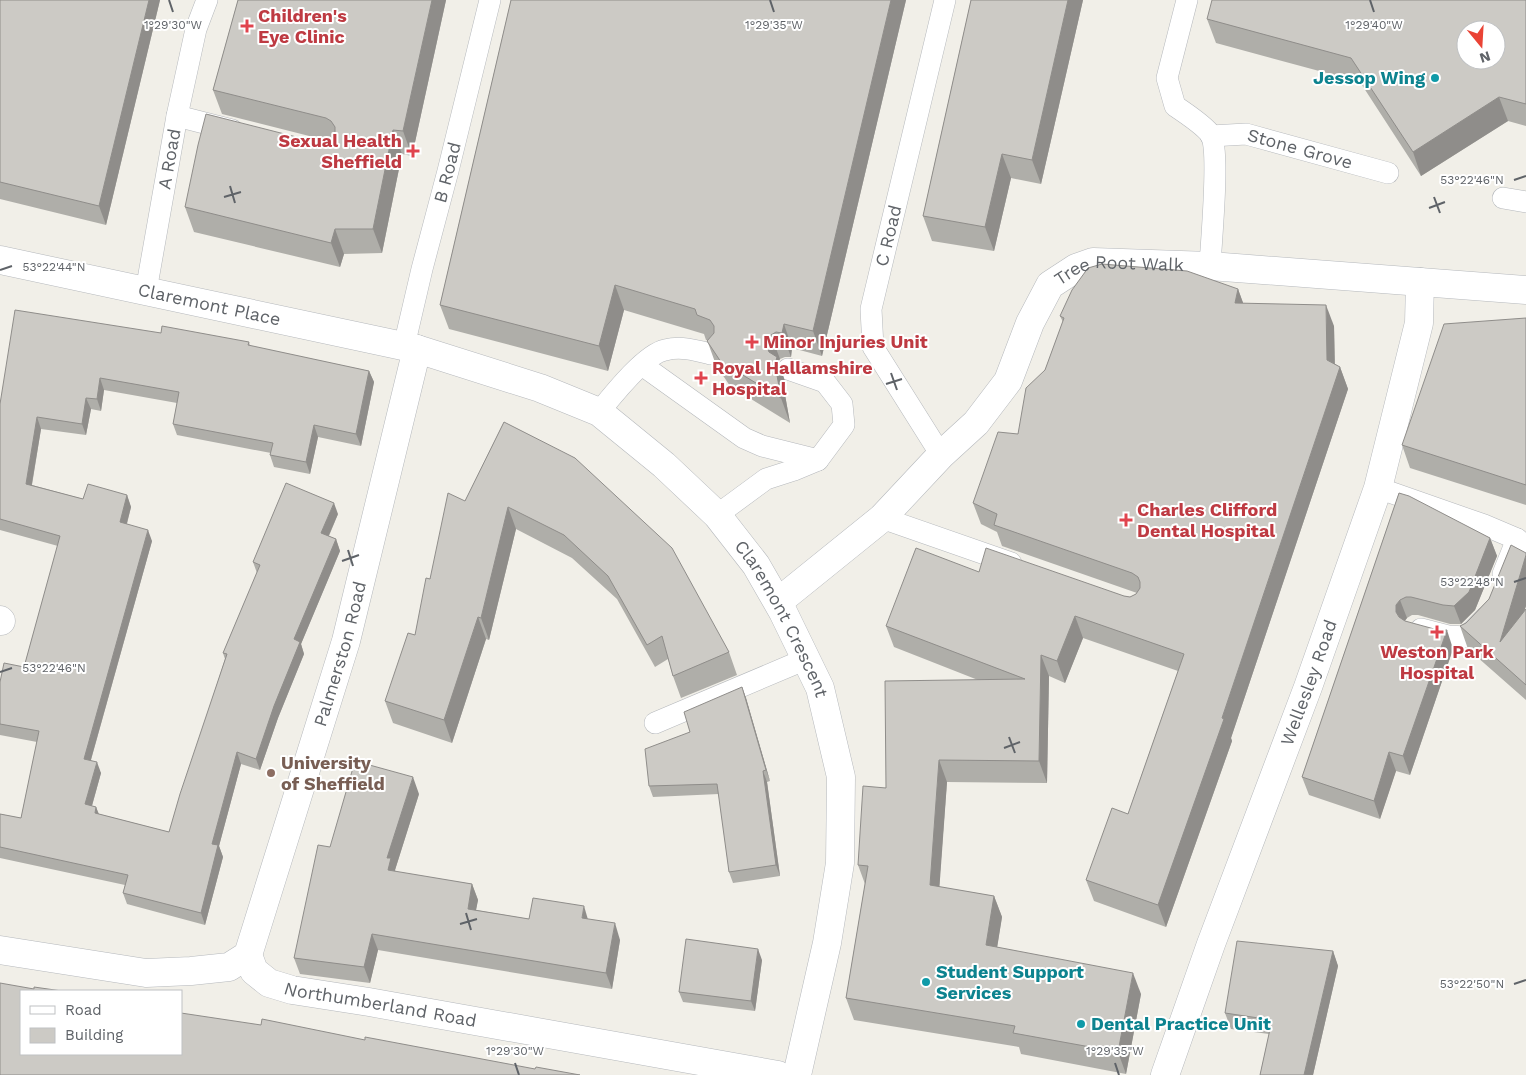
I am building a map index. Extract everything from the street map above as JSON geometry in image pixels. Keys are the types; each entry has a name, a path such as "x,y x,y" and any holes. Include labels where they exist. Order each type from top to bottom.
{"street":[{"name":"Claremont Place","path":"0,260 411,347"},
{"name":"Tree Root Walk","path":"778,602 882,518 941,455 976,423 1008,381 1030,323 1050,286 1076,268 1093,262 1210,266 1526,290"},
{"name":"Wellesley Road","path":"1165,1075 1211,944 1308,687 1378,488 1419,323 1420,282"},
{"name":"Claremont Crescent","path":"411,347 540,388 599,412 664,465 717,515 756,565 778,602 820,688 841,777 840,863 827,943 797,1075"},
{"name":"Palmerston Road","path":"248,955 346,641 411,347"},
{"path":"0,950 146,973 229,968 248,955"},
{"name":"Northumberland Road","path":"248,955 254,971 269,983 292,990 778,1075"}],"lane":[{"name":"A Road","path":"146,291 177,116 196,29 199,0"},
{"name":"A Road","path":"196,29 207,0"},
{"name":"B Road","path":"411,347 422,269 490,0"},
{"name":"C Road","path":"941,455 873,348 871,309 945,0"},
{"path":"1187,0 1167,78 1175,106 1190,116 1211,136 1215,160 1210,266"},
{"path":"177,116 254,136"},
{"name":"Stone Grove","path":"1211,136 1246,134 1388,173"},
{"path":"1503,198 1526,202"},
{"path":"599,412 642,364 662,350 683,348 711,354"},
{"path":"642,364 744,438 762,446 818,460"},
{"path":"717,515 766,478 794,470 818,460 844,426 842,404 825,382 788,369"},
{"path":"1378,488 1484,525 1522,543 1495,595 1486,617 1466,637 1448,636 1415,627"},
{"path":"882,518 1028,569"},
{"path":"655,723 806,658"}],"building":[{"path":"0,0 149,0 99,206 0,182"},
{"path":"238,0 432,0 403,131 393,130 373,229 335,229 331,243 185,207 206,114 320,143 332,140 335,134 335,127 326,118 213,90"},
{"path":"511,0 891,0 813,331 784,324 782,333 776,332 767,341 769,352 777,357 775,364 781,398 721,362 707,341 714,333 714,326 710,320 697,315 695,309 615,285 599,346 440,305"},
{"path":"971,0 1068,0 1032,160 1002,154 985,227 923,216"},
{"name":"Jessop Wing","path":"1212,0 1526,0 1526,104 1499,97 1413,152 1351,58 1207,19"},
{"path":"1102,264 1187,271 1238,289 1235,303 1326,305 1327,360 1340,367 1222,718 1224,719 1158,905 1086,880 1112,808 1128,814 1184,654 1075,616 1057,661 1041,655 1039,761 939,760 930,885 994,896 986,945 1133,973 1118,1052 1013,1033 1015,1026 846,998 868,866 858,865 863,786 886,788 885,681 1025,679 886,626 916,548 979,572 986,548 1124,596 1130,597 1136,594 1140,588 1138,577 1132,573 994,525 997,514 973,503 998,432 1018,434 1026,388 1045,370 1064,318 1060,316 1072,290 1088,268"},
{"path":"15,310 161,333 162,326 249,342 248,345 369,371 356,434 314,425 306,462 270,455 273,443 173,424 179,392 100,378 97,399 86,398 82,424 37,417 26,484 83,499 88,484 127,495 120,522 148,530 84,759 97,762 85,804 96,807 95,813 169,832 227,654 223,653 260,565 253,562 286,483 334,503 321,533 336,539 294,639 300,642 274,706 256,759 237,752 212,844 218,845 201,913 123,893 128,875 0,847 0,814 21,818 39,731 0,724 0,682 4,663 24,667 60,536 0,519 0,404"},
{"path":"1526,318 1526,485 1402,445 1444,324"},
{"path":"504,422 575,458 672,548 729,652 673,676 662,636 647,645 608,576 564,535 508,507 481,618 478,617 444,720 385,701 408,633 415,635 426,578 430,579 448,493 465,501"},
{"path":"1399,493 1409,496 1490,538 1469,592 1454,606 1411,597 1400,600 1396,605 1396,612 1405,621 1438,630 1447,630 1403,756 1389,752 1374,801 1302,777"},
{"path":"1511,545 1526,553 1526,555 1500,642 1526,609 1526,685 1460,626 1466,623 1489,599"},
{"path":"742,687 766,770 763,771 776,865 729,872 717,784 649,786 645,749 690,732 684,712"},
{"path":"355,761 413,777 387,858 391,858 388,870 472,884 468,909 529,919 533,898 584,906 582,918 615,923 606,973 372,934 364,967 294,958 318,845 330,847"},
{"path":"686,939 758,949 751,1001 679,992"},
{"path":"1237,941 1333,951 1304,1075 1260,1075 1272,1020 1225,1013"},
{"path":"0,983 34,989 34,987 55,990 20,990 20,1055 182,1055 182,1013 261,1025 262,1019 365,1040 365,1037 535,1069 536,1067 580,1075 0,1075"}],"place":[{"name":"Children's Eye Clinic","path":"247,26"},
{"name":"Jessop Wing","path":"1435,78"},
{"name":"Sexual Health Sheffield","path":"413,151"},
{"name":"Minor Injuries Unit","path":"752,342"},
{"name":"Royal Hallamshire Hospital","path":"701,378"},
{"name":"Charles Clifford Dental Hospital","path":"1126,520"},
{"name":"Weston Park Hospital","path":"1437,632"},
{"name":"University of Sheffield","path":"271,773"},
{"name":"Student Support Services","path":"926,982"},
{"name":"Dental Practice Unit","path":"1081,1024"}]}
